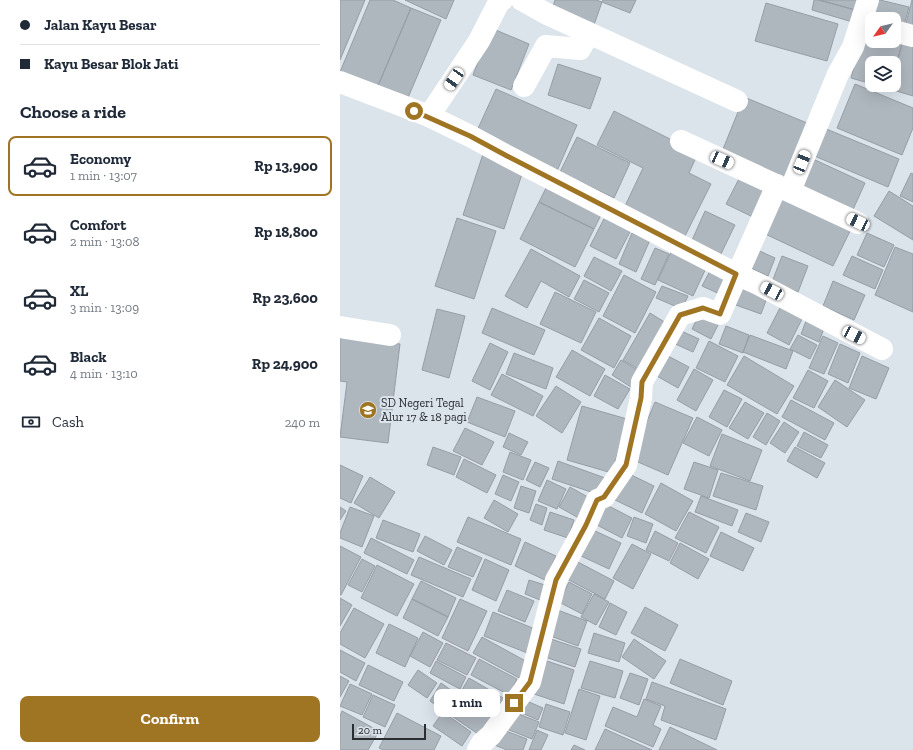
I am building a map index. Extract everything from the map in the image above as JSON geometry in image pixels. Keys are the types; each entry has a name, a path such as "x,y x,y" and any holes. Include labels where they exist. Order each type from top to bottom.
{"street":[{"path":"428,116 479,41 499,2 502,0"},
{"path":"522,0 738,101"},
{"path":"867,12 868,0"},
{"path":"478,750 482,743 491,735 530,682 556,580 586,525 597,500 604,497 626,465 641,398 642,382 680,315 703,308 720,314 736,274 783,188 838,74 865,26"},
{"path":"524,86 546,46 580,49 589,32"},
{"path":"901,33 913,36"},
{"path":"340,82 428,116 470,136 882,349"},
{"path":"681,141 858,222"},
{"path":"340,327 390,335"}],"building":[{"path":"340,0 365,0 340,60"},
{"path":"370,0 393,0 411,8 377,88 340,72"},
{"path":"405,0 454,0 446,19"},
{"path":"555,0 596,0 602,2 594,25 552,10"},
{"path":"603,0 636,0 630,13 602,2"},
{"path":"814,0 859,11 856,23 812,10"},
{"path":"819,0 862,0 859,11"},
{"path":"870,0 880,0 909,7 904,25 901,24 901,12 867,12"},
{"path":"913,0 913,29 905,27"},
{"path":"766,3 838,24 827,61 755,41"},
{"path":"411,8 441,20 407,100 377,88"},
{"path":"865,26 865,48 901,48 899,56 865,56 865,82 851,78"},
{"path":"491,28 529,44 511,90 473,75"},
{"path":"904,37 901,48 901,38"},
{"path":"904,37 913,40 913,96 900,92 901,56 899,56"},
{"path":"558,64 601,78 590,109 548,95"},
{"path":"855,84 865,88 865,92 874,92 913,108 913,128 902,155 837,128"},
{"path":"496,89 577,125 557,171 475,135"},
{"path":"744,97 812,125 790,182 721,154"},
{"path":"614,111 698,153 689,173 711,184 684,238 624,208 643,168 597,145"},
{"path":"824,128 899,159 888,187 812,155"},
{"path":"577,137 630,163 614,198 560,172"},
{"path":"483,154 524,168 504,229 463,215"},
{"path":"813,159 865,183 851,214 799,189"},
{"path":"742,173 772,189 757,219 726,204"},
{"path":"911,173 913,174 913,202 900,196"},
{"path":"549,182 604,209 594,229 539,202"},
{"path":"781,191 853,225 833,266 761,232"},
{"path":"889,191 913,206 913,240 874,216"},
{"path":"539,202 594,229 575,267 520,239"},
{"path":"705,211 735,225 718,260 689,247"},
{"path":"606,215 632,228 616,259 590,246"},
{"path":"457,218 496,231 474,299 435,286"},
{"path":"632,233 650,240 636,272 619,264"},
{"path":"867,233 894,245 884,267 857,255"},
{"path":"895,247 913,254 913,312 875,295"},
{"path":"655,248 669,254 655,285 641,279"},
{"path":"753,248 775,258 768,276 746,266"},
{"path":"531,249 580,276 569,297 541,281 527,308 505,296"},
{"path":"672,250 707,266 693,296 658,280"},
{"path":"782,256 808,266 798,292 772,282"},
{"path":"852,256 883,270 875,289 843,275"},
{"path":"594,257 622,271 611,291 584,276"},
{"path":"711,269 730,278 722,295 702,286"},
{"path":"624,275 656,292 635,333 603,316"},
{"path":"584,280 609,293 599,312 574,299"},
{"path":"833,281 865,295 854,320 823,306"},
{"path":"741,282 769,292 761,314 733,304"},
{"path":"662,286 688,296 682,309 656,298"},
{"path":"555,292 596,312 581,343 540,324"},
{"path":"784,300 806,311 789,345 767,333"},
{"path":"492,308 545,330 534,355 482,333"},
{"path":"437,309 465,316 449,378 422,370"},
{"path":"701,311 720,321 711,339 692,329"},
{"path":"650,313 671,326 645,373 623,360"},
{"path":"808,316 826,323 819,342 801,334"},
{"path":"599,318 631,336 614,368 581,350"},
{"path":"726,326 749,335 743,353 719,344"},
{"path":"679,330 699,339 693,352 673,343"},
{"path":"750,335 793,351 786,369 743,352"},
{"path":"798,335 817,345 810,359 790,349"},
{"path":"823,336 838,343 824,374 809,368"},
{"name":"SD Negeri Tegal Alur 17 & 18 pagi","path":"340,338 400,344 388,443 340,437 347,382 340,381"},
{"path":"709,341 738,356 725,382 696,368"},
{"path":"490,343 508,352 490,390 472,381"},
{"path":"840,344 860,353 848,383 828,374"},
{"path":"572,350 605,369 590,396 556,377"},
{"path":"514,353 553,368 546,389 506,374"},
{"path":"666,355 689,367 678,388 655,375"},
{"path":"744,356 794,386 777,414 727,385"},
{"path":"862,356 889,368 876,399 849,388"},
{"path":"621,360 644,374 634,389 612,375"},
{"path":"694,369 713,380 696,411 677,400"},
{"path":"808,370 828,381 814,408 793,398"},
{"path":"502,374 543,396 533,416 491,395"},
{"path":"605,375 630,389 618,409 594,396"},
{"path":"835,380 865,400 847,427 818,407"},
{"path":"556,386 581,402 562,433 536,416"},
{"path":"724,390 742,399 727,427 709,417"},
{"path":"477,397 515,411 505,437 467,422"},
{"path":"791,400 834,423 825,440 782,417"},
{"path":"655,402 693,418 668,475 631,459"},
{"path":"745,402 764,413 748,439 729,428"},
{"path":"582,406 627,419 612,473 567,460"},
{"path":"767,413 780,421 766,445 753,437"},
{"path":"697,417 722,430 709,456 683,443"},
{"path":"784,422 799,432 785,453 770,443"},
{"path":"465,428 494,442 482,465 453,451"},
{"path":"804,432 828,445 821,458 797,446"},
{"path":"509,433 528,442 521,455 503,447"},
{"path":"722,434 762,450 750,481 710,466"},
{"path":"433,447 461,457 454,475 427,465"},
{"path":"795,447 825,463 817,478 787,461"},
{"path":"510,452 531,460 523,480 503,472"},
{"path":"464,459 496,475 487,493 456,477"},
{"path":"558,461 608,479 603,496 552,479"},
{"path":"535,462 549,468 540,487 526,480"},
{"path":"694,462 718,470 709,498 684,489"},
{"path":"340,465 363,476 351,503 340,498"},
{"path":"625,472 654,486 642,513 613,499"},
{"path":"721,473 763,486 756,510 713,496"},
{"path":"503,475 519,482 511,501 495,494"},
{"path":"370,477 395,492 379,518 354,503"},
{"path":"547,480 566,489 557,509 538,501"},
{"path":"661,483 693,501 676,531 645,514"},
{"path":"521,486 536,491 529,513 514,508"},
{"path":"570,487 595,501 584,521 559,507"},
{"path":"701,496 738,510 732,526 695,512"},
{"path":"494,500 518,514 508,532 484,518"},
{"path":"603,503 632,518 622,538 593,523"},
{"path":"536,504 547,508 542,525 530,520"},
{"path":"340,507 346,511 340,520"},
{"path":"350,507 374,516 362,547 340,538 340,533"},
{"path":"550,512 574,520 568,538 544,530"},
{"path":"689,512 719,527 706,553 675,538"},
{"path":"746,513 769,522 761,542 738,532"},
{"path":"468,517 521,539 511,565 457,542"},
{"path":"634,517 653,524 646,543 627,536"},
{"path":"383,520 420,534 413,552 376,538"},
{"path":"593,530 621,543 609,569 581,556"},
{"path":"655,531 678,543 669,561 646,550"},
{"path":"721,532 754,548 743,571 710,556"},
{"path":"425,536 452,550 444,565 417,551"},
{"path":"371,538 414,560 407,574 364,553"},
{"path":"525,542 556,556 545,580 515,566"},
{"path":"680,543 709,559 698,579 670,563"},
{"path":"632,544 651,554 633,589 613,578"},
{"path":"340,546 361,557 341,595 340,595"},
{"path":"457,547 482,558 473,577 448,567"},
{"path":"419,557 471,579 463,597 411,575"},
{"path":"362,559 375,566 362,592 348,585"},
{"path":"485,559 509,570 496,601 472,590"},
{"path":"576,561 614,581 605,599 567,579"},
{"path":"377,565 414,584 397,616 361,598"},
{"path":"529,580 545,585 540,600 525,594"},
{"path":"421,581 456,598 448,617 412,599"},
{"path":"569,582 592,594 582,614 559,602"},
{"path":"507,590 534,601 525,622 498,611"},
{"path":"594,594 609,602 596,625 581,617"},
{"path":"340,598 352,605 340,626"},
{"path":"412,599 448,617 438,636 403,618"},
{"path":"460,599 487,611 468,651 442,638"},
{"path":"610,603 627,612 616,635 599,627"},
{"path":"645,607 678,625 665,651 631,633"},
{"path":"354,608 384,624 365,658 340,644 340,633"},
{"path":"555,609 587,621 578,646 545,634"},
{"path":"493,612 540,631 530,654 484,636"},
{"path":"389,624 418,638 405,667 376,653"},
{"path":"423,632 443,643 430,667 410,656"},
{"path":"594,633 625,643 619,662 588,653"},
{"path":"482,637 531,664 523,680 473,653"},
{"path":"548,638 581,649 575,667 542,656"},
{"path":"634,639 666,661 654,679 622,657"},
{"path":"446,643 476,658 467,675 437,660"},
{"path":"340,650 365,663 356,681 340,672"},
{"path":"479,659 517,679 509,695 471,675"},
{"path":"541,659 574,670 564,704 531,693"},
{"path":"680,659 732,681 723,705 670,683"},
{"path":"436,661 466,677 460,689 430,673"},
{"path":"590,661 623,671 615,698 581,688"},
{"path":"368,665 403,682 394,701 359,685"},
{"path":"418,670 437,683 427,698 408,685"},
{"path":"630,673 648,679 639,705 620,698"},
{"path":"340,676 349,681 340,697"},
{"path":"469,678 505,699 495,715 459,695"},
{"path":"652,682 726,709 716,740 661,720 665,706 646,699"},
{"path":"441,683 492,719 481,736 430,701"},
{"path":"350,684 372,694 362,715 340,706"},
{"path":"579,689 600,696 586,740 565,733"},
{"path":"373,695 395,705 385,727 363,717"},
{"path":"522,699 543,708 538,720 517,711"},
{"path":"644,699 661,706 653,725 661,729 653,747 605,726 613,707 637,717"},
{"path":"546,704 570,712 563,735 539,727"},
{"path":"342,711 379,731 368,750 340,750 340,716"},
{"path":"511,711 539,722 532,739 504,728"},
{"path":"443,712 471,732 462,746 433,726"},
{"path":"397,713 441,736 434,750 383,750 379,748"},
{"path":"670,727 717,750 659,750"},
{"path":"498,728 527,739 523,750 507,750 492,744"},
{"path":"605,729 652,750 595,750"},
{"path":"537,730 548,735 541,750 529,750"},
{"path":"574,745 585,750 571,750"}],"place":[{"name":"SD Negeri Tegal Alur 17 & 18 pagi","path":"368,410"}],"route":[{"path":"414,111 470,136 736,274 720,314 703,308 680,315 642,382 641,398 626,465 604,497 597,500 586,525 556,580 530,682 514,703"}]}
